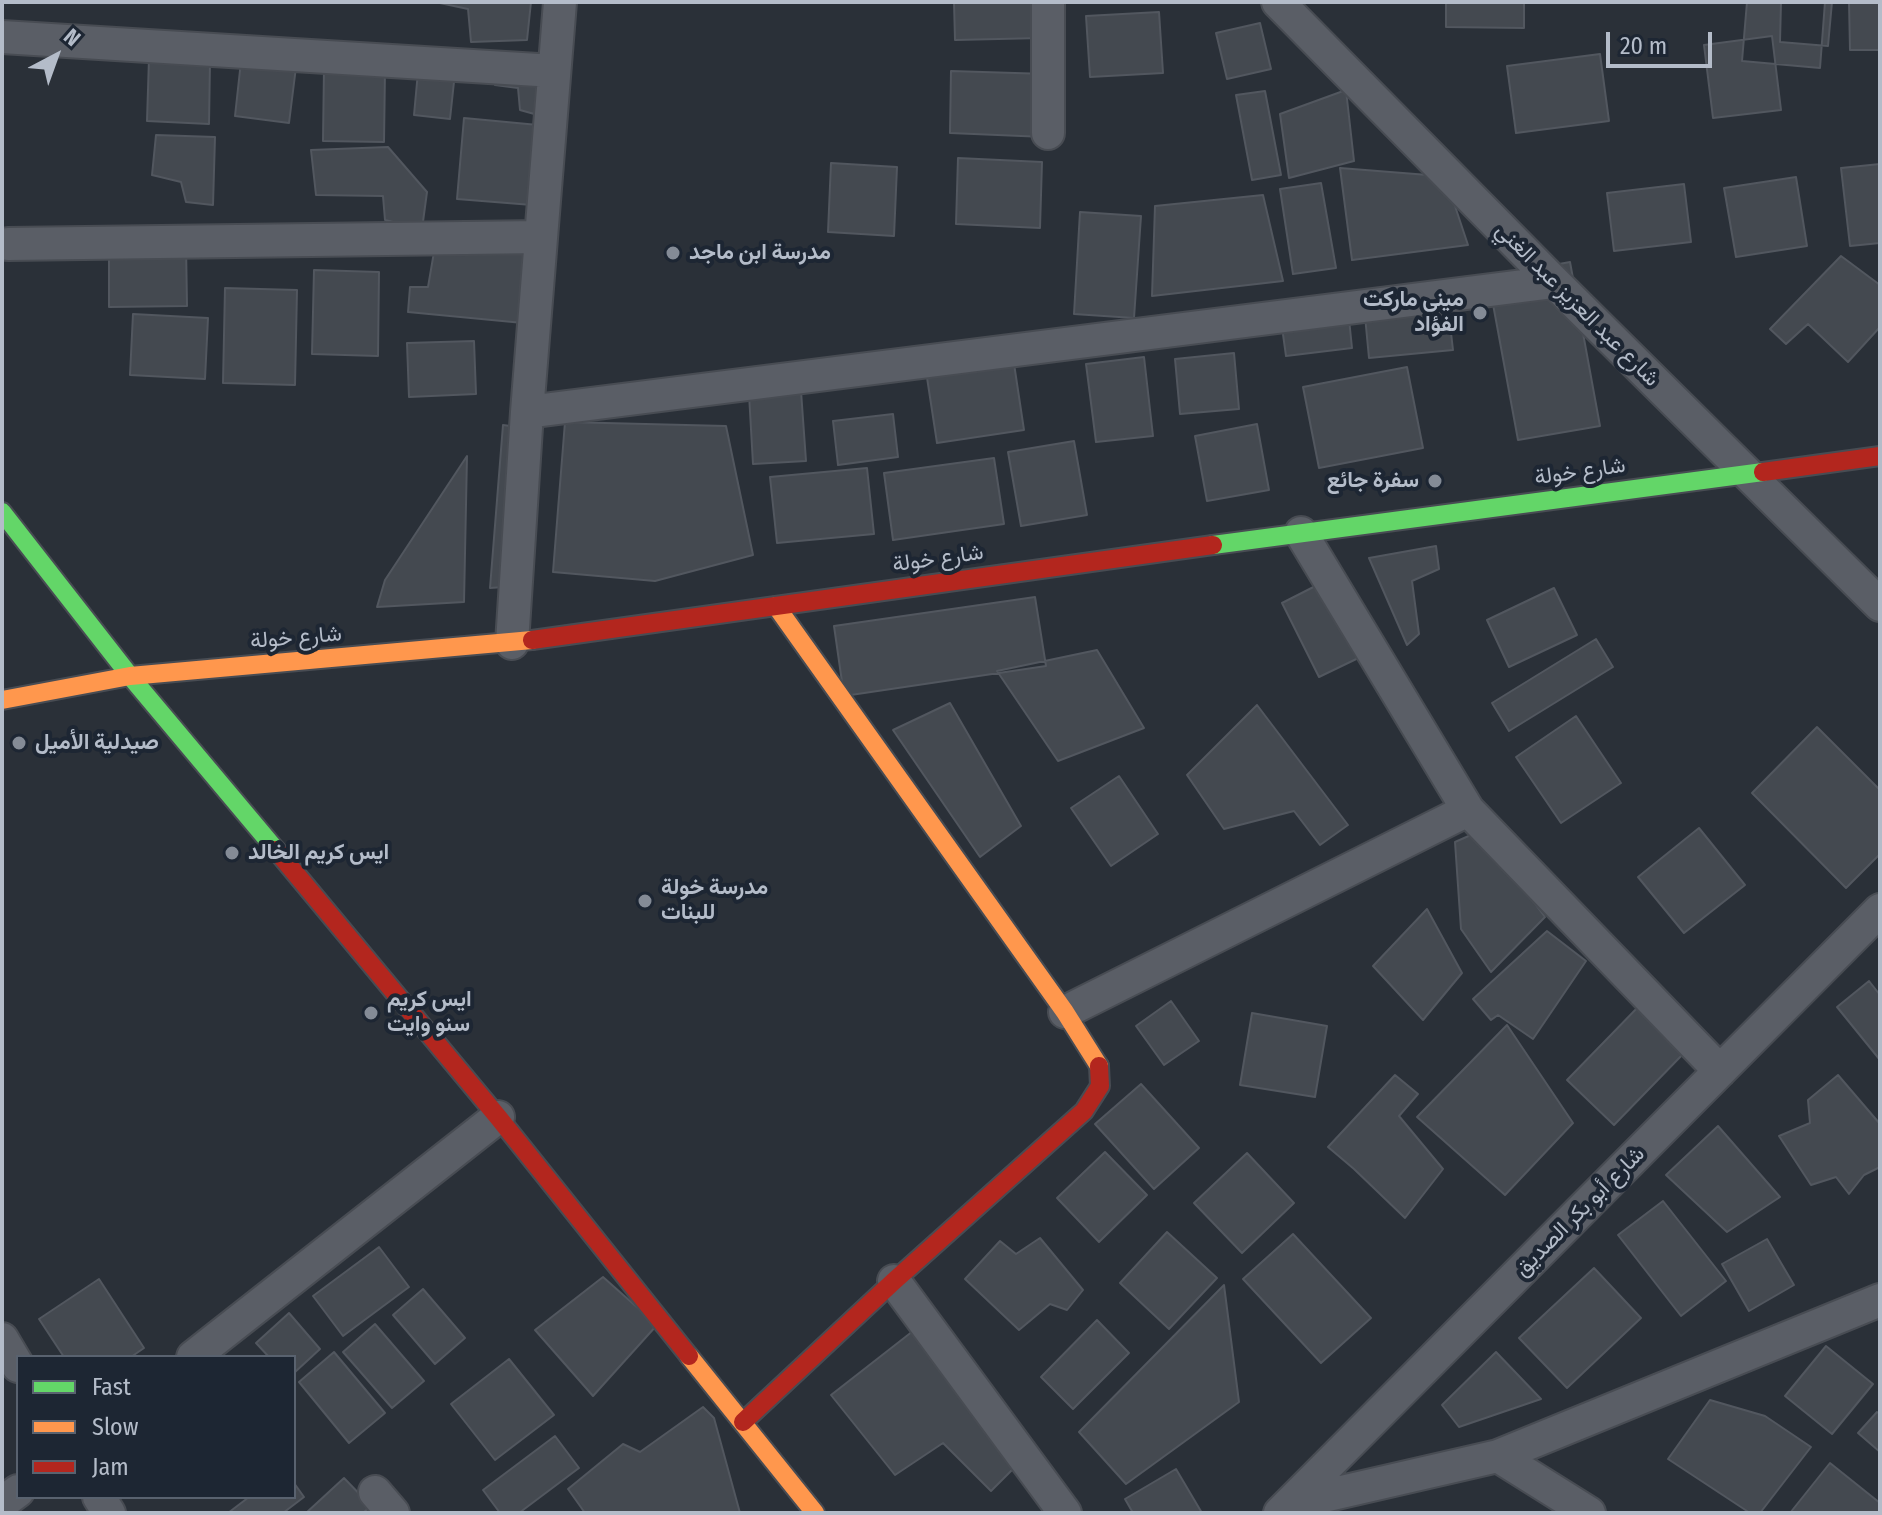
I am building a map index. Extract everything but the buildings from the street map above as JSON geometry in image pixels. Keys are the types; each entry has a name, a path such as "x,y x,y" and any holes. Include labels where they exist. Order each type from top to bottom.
{"street":[{"path":"512,643 560,2"},
{"path":"1048,2 1048,133"},
{"name":"شارع عبد العزيز عبد الغني","path":"1278,2 1554,282 1880,605"},
{"path":"2,37 554,71"},
{"path":"8,244 541,237"},
{"path":"527,412 1554,282"},
{"name":"شارع خولة","path":"2,700 130,676 512,643 1880,456"},
{"path":"2,512 130,676 498,1117 815,1513"},
{"path":"1301,533 1468,810 1720,1071"},
{"path":"743,1422 894,1281 1084,1111 1100,1086 1099,1064 1065,1012 776,606"},
{"path":"1065,1012 1468,810"},
{"name":"شارع أبو بكر الصديق","path":"1284,1509 1880,910"},
{"path":"196,1355 498,1117"},
{"path":"894,1281 1065,1513"},
{"path":"1284,1509 1498,1456 1880,1300"},
{"path":"2,1339 16,1363"},
{"path":"1498,1456 1589,1513"}],"traffic: fast":[{"path":"1213,545 1763,472"},
{"path":"2,512 130,676 276,850"}],"traffic: slow":[{"path":"776,606 1065,1012 1099,1066"},
{"path":"2,700 130,676 532,640"},
{"path":"689,1356 815,1513"}],"traffic: jam":[{"path":"1763,472 1880,456"},
{"path":"532,640 1213,545"},
{"path":"276,850 498,1117 689,1356"},
{"path":"743,1422 894,1281 1084,1111 1100,1086 1099,1066"}],"place":[{"name":"مدرسة ابن ماجد","path":"673,253"},
{"name":"ميني ماركت الفؤاد","path":"1480,313"},
{"name":"سفرة جائع","path":"1435,481"},
{"name":"صيدلية الأميل","path":"19,743"},
{"name":"ايس كريم الخالد","path":"232,853"},
{"name":"مدرسة خولة للبنات","path":"645,901"},
{"name":"ايس كريم سنو وايت","path":"371,1013"}]}
